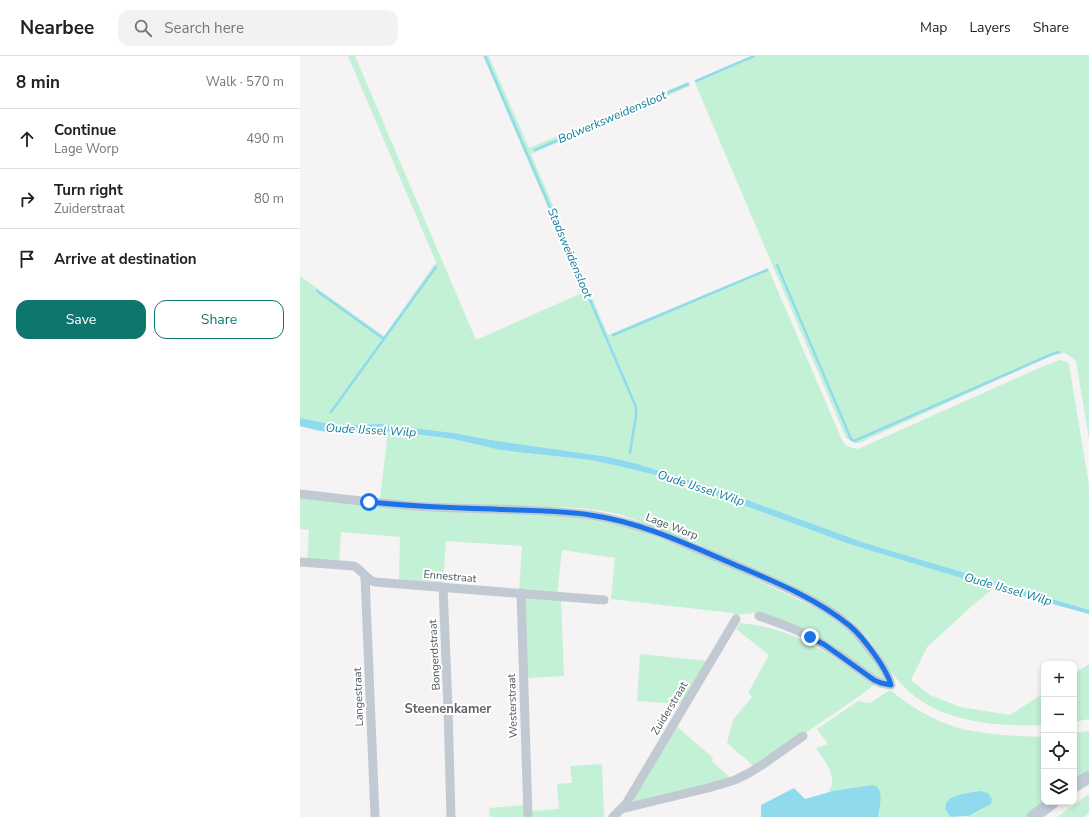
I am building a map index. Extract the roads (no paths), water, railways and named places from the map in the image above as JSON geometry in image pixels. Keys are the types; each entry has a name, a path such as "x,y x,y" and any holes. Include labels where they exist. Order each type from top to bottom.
{"main road":[{"path":"1077,784 1089,777"},
{"path":"1033,817 1049,805"}],"street":[{"name":"Lage Worp","path":"300,494 431,507 568,512 621,521 660,533 776,582 828,611 851,627 858,635 882,664 889,676 891,685 874,680 825,645 797,630 759,616"},
{"name":"Ennestraat","path":"300,562 354,566 369,580 375,582 604,600"},
{"name":"Langestraat","path":"365,576 375,817"},
{"name":"Bongerdstraat","path":"442,587 448,708 451,817"},
{"name":"Westerstraat","path":"521,594 528,817"},
{"name":"Zuiderstraat","path":"613,817 626,804 736,619"},
{"name":"Zuiderstraat","path":"622,809 739,779 804,736"}],"water":[{"name":"Oude IJssel Wilp","path":"300,418 334,425 382,424 454,433 491,440 609,457 638,464 731,494 865,543 1089,610 1089,614 994,588 849,544 664,477 590,460 500,450 453,439 397,432 368,431 339,433 320,431 300,426"},
{"path":"872,785 879,790 881,798 878,817 761,817 761,805 794,788 805,799 833,791"},
{"path":"980,791 988,793 992,799 991,804 969,816 951,817 946,810 946,804 954,797"}],"waterway":[{"name":"Stadsweidensloot","path":"485,56 636,407 630,453"},
{"name":"Bolwerksweidensloot","path":"696,81 754,56"},
{"name":"Bolwerksweidensloot","path":"535,150 688,84"},
{"path":"777,265 851,439 854,441 1059,352"},
{"path":"331,412 436,267"},
{"path":"613,335 767,270"},
{"path":"317,291 384,339"}],"district":[{"name":"Steenenkamer","path":"448,708"}]}
